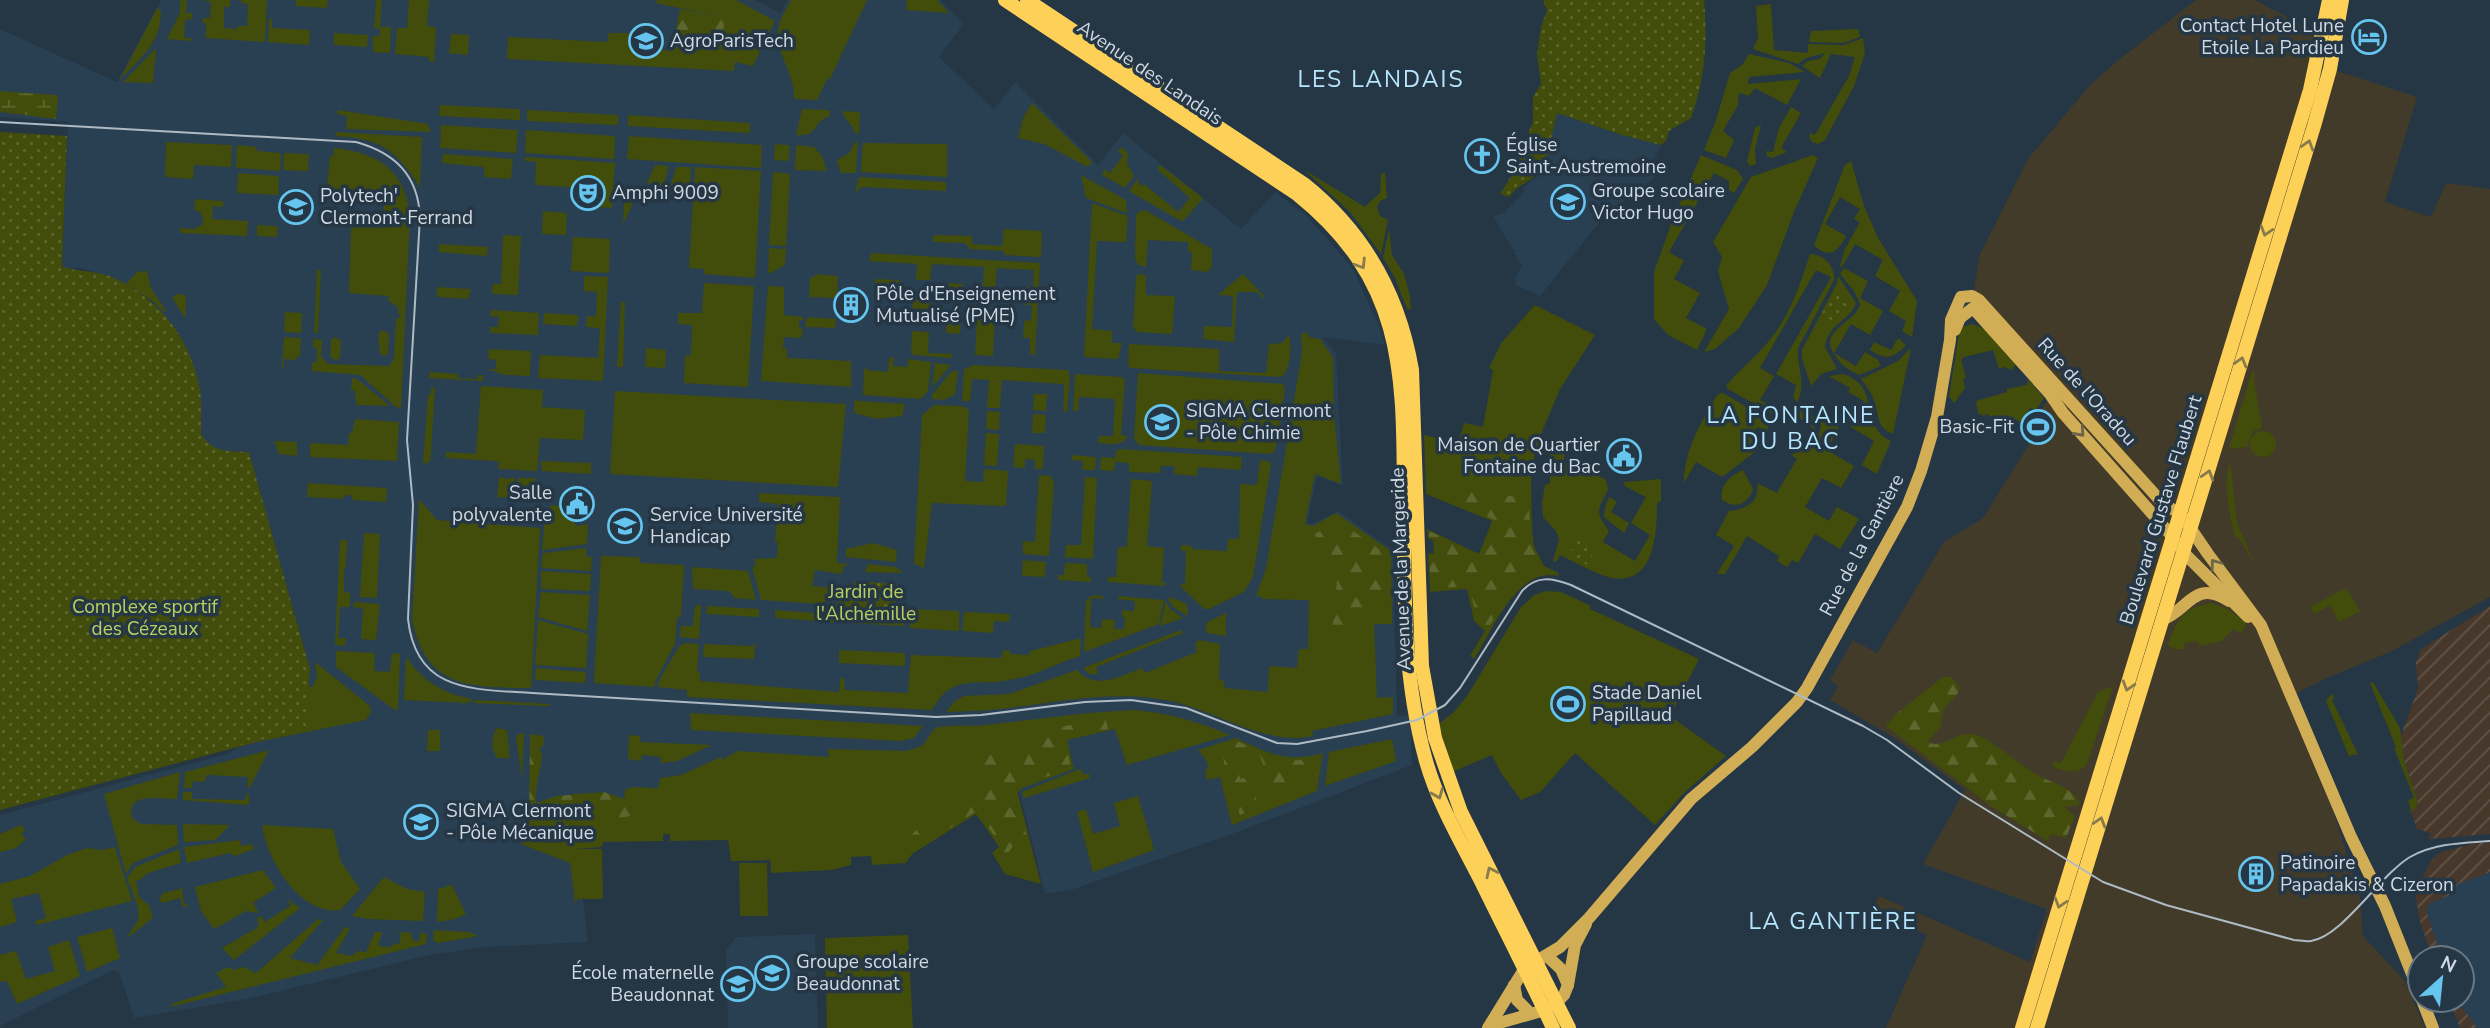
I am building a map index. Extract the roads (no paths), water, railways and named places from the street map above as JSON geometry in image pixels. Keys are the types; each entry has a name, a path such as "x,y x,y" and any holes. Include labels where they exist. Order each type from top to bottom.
{"main road":[{"name":"Avenue des Landais","path":"1005,0 1242,149"},
{"name":"Avenue des Landais","path":"1027,0 1242,149"},
{"name":"Boulevard Gustave Flaubert","path":"2022,1028 2310,90 2329,0"},
{"name":"Boulevard Gustave Flaubert","path":"2037,1028 2322,99 2336,44 2342,0"},
{"name":"Avenue de la Margeride","path":"1242,149 1304,184 1345,221 1377,266 1399,316 1409,352 1414,388 1420,634 1422,666 1431,719 1439,753 1461,811 1536,962 1544,1009 1553,1028"},
{"name":"Rue de l'Oradou","path":"1967,295 1979,300 2158,498 2166,506 2180,513"},
{"name":"Rue de la Gantière","path":"1490,1026 1514,985 1536,962 1560,947 1589,918 1691,799 1752,747 1797,702 1807,688 1907,507 1922,471 1933,437 1951,320 1961,296 1967,295"},
{"name":"Rue de l'Oradou","path":"1973,308 2050,394 2063,413 2184,553 2266,638"},
{"name":"Rue de la Gantière","path":"1950,340 1960,318 1973,308"},
{"path":"2180,513 2257,617 2406,958"},
{"path":"2163,619 2174,616 2189,599 2198,595 2217,595 2235,605"},
{"name":"Rue de la Gantière","path":"1568,985 1575,945 1589,918"},
{"path":"1490,1026 1544,1009 1564,995 1568,985 1562,969 1536,962"},
{"path":"1514,985 1517,1000 1544,1009"},
{"name":"Avenue de la Margeride","path":"1544,1009 1569,1028"}],"tram line":[{"path":"0,122 356,142 382,152 402,168 415,189 420,217 407,440 413,505 408,619 413,643 422,661 435,674 451,682 510,692 936,717 1131,700 1186,708 1277,743 1297,744 1417,720 1445,705 1460,688 1522,591 1533,582 1545,579 1571,585 1863,726 1887,740 1959,793 2103,882 2166,905 2294,940 2311,941 2335,929 2386,877 2410,857 2439,846 2490,841"}],"place":[{"name":"Contact Hotel Lune Etoile La Pardieu","path":"2369,37"},
{"name":"AgroParisTech","path":"646,41"},
{"name":"Église Saint-Austremoine","path":"1482,156"},
{"name":"Amphi 9009","path":"588,193"},
{"name":"Groupe scolaire Victor Hugo","path":"1568,202"},
{"name":"Polytech' Clermont-Ferrand","path":"296,207"},
{"name":"Pôle d'Enseignement Mutualisé (PME)","path":"851,305"},
{"name":"SIGMA Clermont - Pôle Chimie","path":"1162,422"},
{"name":"Basic-Fit","path":"2038,427"},
{"name":"Maison de Quartier Fontaine du Bac","path":"1624,456"},
{"name":"Salle polyvalente","path":"577,504"},
{"name":"Service Université Handicap","path":"625,526"},
{"name":"Stade Daniel Papillaud","path":"1568,704"},
{"name":"SIGMA Clermont - Pôle Mécanique","path":"421,822"},
{"name":"Patinoire Papadakis & Cizeron","path":"2256,874"},
{"name":"Groupe scolaire Beaudonnat","path":"772,973"},
{"name":"École maternelle Beaudonnat","path":"738,984"}],"district":[{"name":"LES LANDAIS","path":"1381,79"},
{"name":"LA FONTAINE DU BAC","path":"1791,428"},
{"name":"LA GANTIÈRE","path":"1833,921"}],"park label":[{"name":"Jardin de l'Alchémille","path":"866,603"},
{"name":"Complexe sportif des Cézeaux","path":"145,618"}]}
